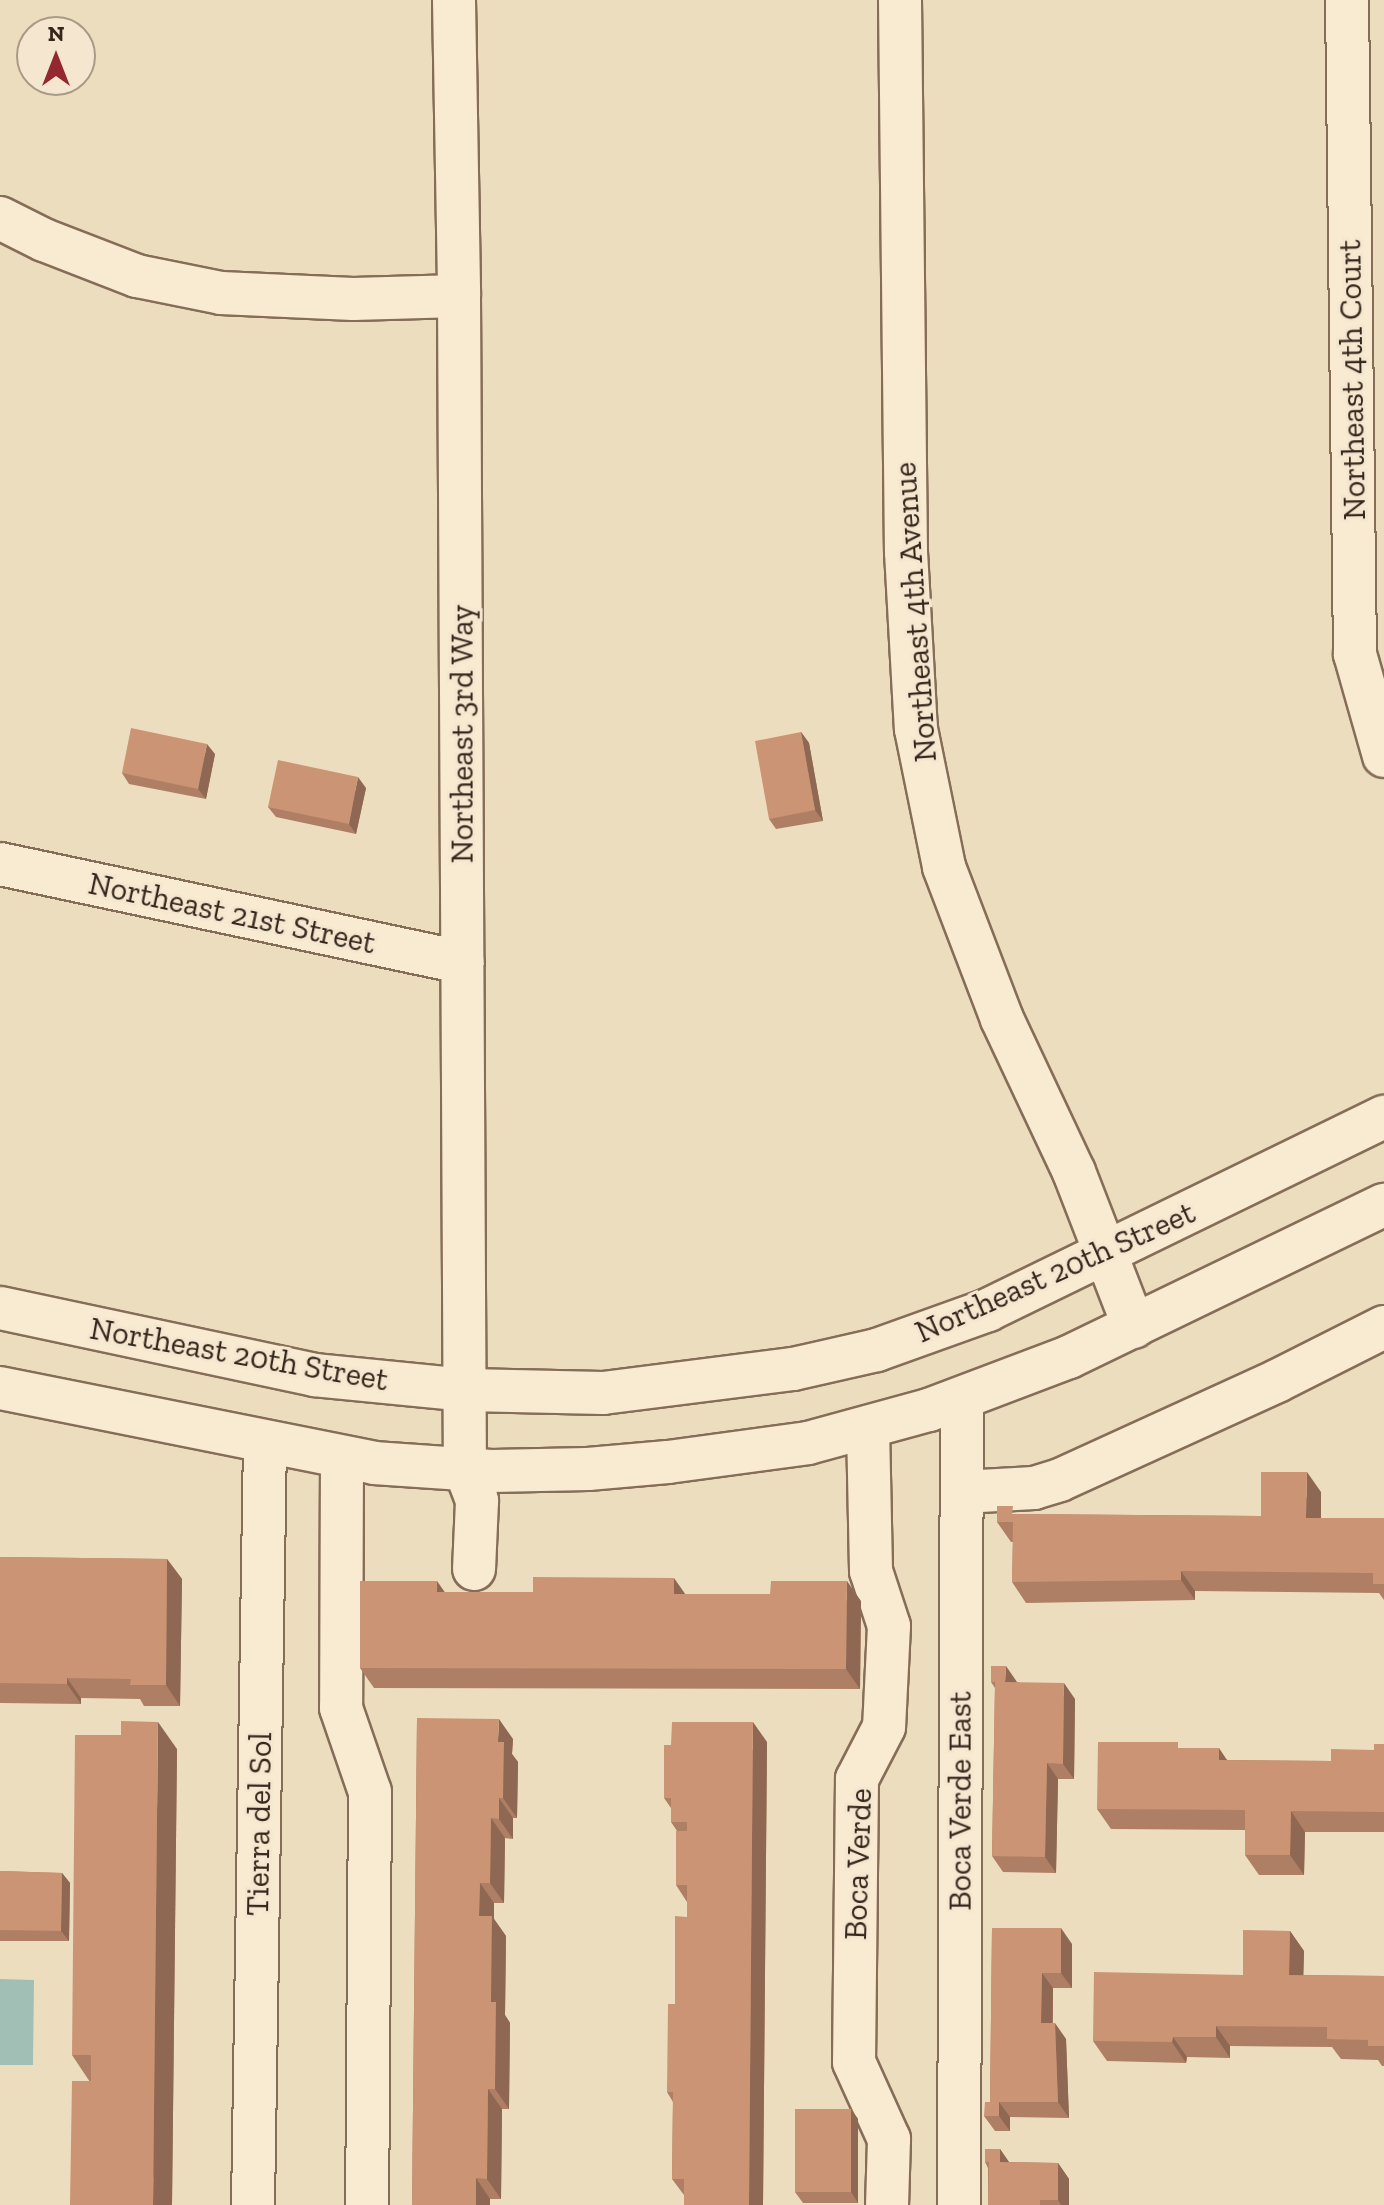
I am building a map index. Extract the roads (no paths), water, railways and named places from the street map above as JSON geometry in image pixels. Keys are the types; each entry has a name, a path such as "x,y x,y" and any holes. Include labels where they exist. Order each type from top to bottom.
{"street":[{"name":"Northeast 3rd Way","path":"454,0 459,296 467,1390 465,1469 477,1501 474,1569"},
{"name":"Northeast 4th Avenue","path":"900,0 906,552 916,729 944,867 1002,1019 1074,1172 1134,1327"},
{"name":"Northeast 4th Court","path":"1347,0 1355,654 1384,756"},
{"path":"0,218 44,240 137,276 221,293 353,299 459,296"},
{"name":"Northeast 21st Street","path":"0,864 463,962"},
{"name":"Northeast 20th Street","path":"0,1308 314,1375 467,1390 603,1393 793,1369 877,1350 974,1315 1384,1117"},
{"path":"0,1388 342,1457 465,1469 588,1469 668,1462 808,1443 962,1398 1069,1357 1384,1205"},
{"path":"962,1492 1034,1488 1060,1480 1277,1381 1384,1327"},
{"name":"Boca Verde East","path":"959,2205 962,1398"},
{"name":"Boca Verde","path":"868,1427 871,1571 889,1626 884,1727 857,1779 854,2062 889,2139 887,2205"},
{"name":"Tierra del Sol","path":"253,2205 265,1442"},
{"path":"342,1457 341,1708 370,1792 367,2205"}],"water":[{"path":"0,1979 34,1980 33,2065 0,2065"}]}
